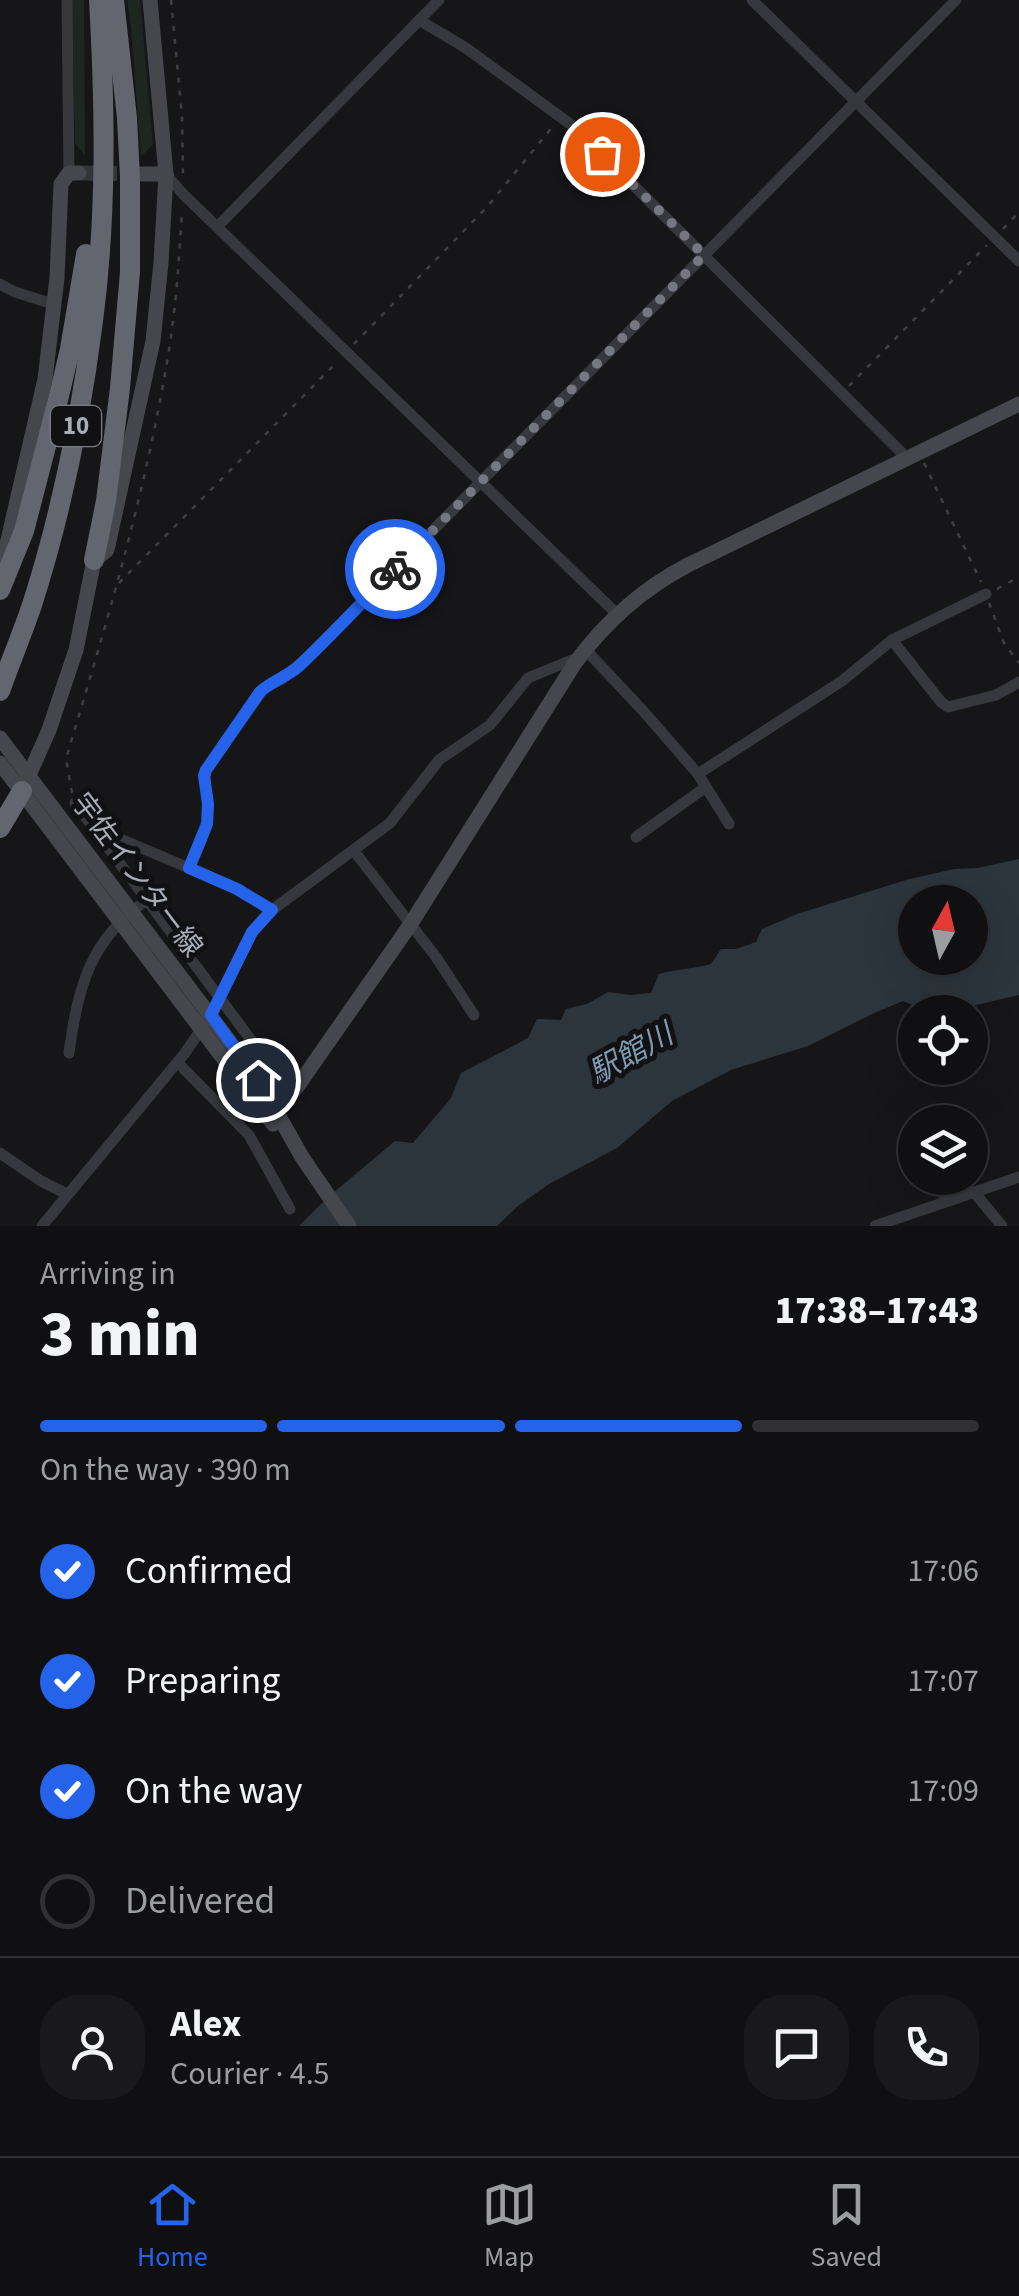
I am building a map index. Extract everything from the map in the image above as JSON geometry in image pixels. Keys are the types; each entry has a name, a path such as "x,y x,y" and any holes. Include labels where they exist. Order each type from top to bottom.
{"highway":[{"name":"10","path":"0,692 32,604 64,480 94,320 104,151 99,0"},
{"path":"94,560 122,373 130,272 127,118 114,0"},
{"path":"0,590 24,531 66,365 84,275 92,180 104,151"},
{"path":"0,828 26,783"}],"main road":[{"path":"26,783 76,650 94,560 107,550 153,340 166,174 150,0"},
{"path":"0,575 45,379 57,278 61,184 74,173"},
{"path":"142,174 166,174"},
{"path":"272,1113 291,1094 410,925 582,653 618,614 674,572 1019,404"},
{"name":"宇佐インター線","path":"0,738 26,783 126,915 211,1015 349,1226"},
{"name":"宇佐インター線","path":"0,763 26,783"},
{"name":"宇佐インター線","path":"126,915 201,1030 272,1113"}],"street":[{"path":"67,0 74,173"},
{"path":"218,226 438,0"},
{"path":"752,0 1019,261"},
{"path":"189,868 207,824 206,770 260,692 308,657 956,0"},
{"path":"419,20 466,48 577,128 842,393 913,455"},
{"path":"166,174 618,614"},
{"path":"0,284 53,304"},
{"path":"698,774 842,681 892,640 986,594"},
{"path":"892,640 948,707 996,695 1019,682"},
{"path":"42,1226 201,1030 252,932 272,910 390,824 446,753 494,720 524,682 537,674 582,653 646,713 698,774 729,824"},
{"path":"636,837 706,787"},
{"path":"75,802 291,1094"},
{"path":"92,827 237,889 272,910"},
{"path":"354,851 443,967 474,1015"},
{"path":"69,1053 85,977 99,946 126,915 147,900"},
{"path":"178,1062 255,1142 290,1209"},
{"path":"255,1142 272,1113"},
{"path":"0,1153 67,1194"},
{"path":"988,1187 1019,1177"},
{"path":"875,1226 965,1195"},
{"path":"976,1195 1002,1226"}],"lane":[{"path":"941,1195 944,1202"}],"path":[{"path":"842,393 1019,212"},
{"path":"913,455 986,594 1004,643 1019,664"},
{"path":"986,594 1019,577"}],"shaded area":[{"path":"72,0 84,0 85,156 75,143"},
{"path":"127,0 140,0 153,144 141,157 131,27"}],"water":[{"name":"駅館川","path":"1019,859 1019,995 988,1002 988,995 898,995 898,1003 808,1046 731,1070 672,1101 617,1148 549,1184 497,1226 299,1226 395,1141 413,1143 451,1098 461,1073 528,1038 537,1019 561,1020 566,1009 587,1004 608,992 651,993 659,974 711,964 721,949 756,942 762,929 797,914 906,880"}],"tunnel":[{"path":"79,173 140,174"}],"way so far":[{"path":"395,569 704,255 602,154"}],"route":[{"path":"258,1080 211,1015 242,948 272,910 263,902 189,868 207,824 204,776 260,692 300,665 395,569"}]}
